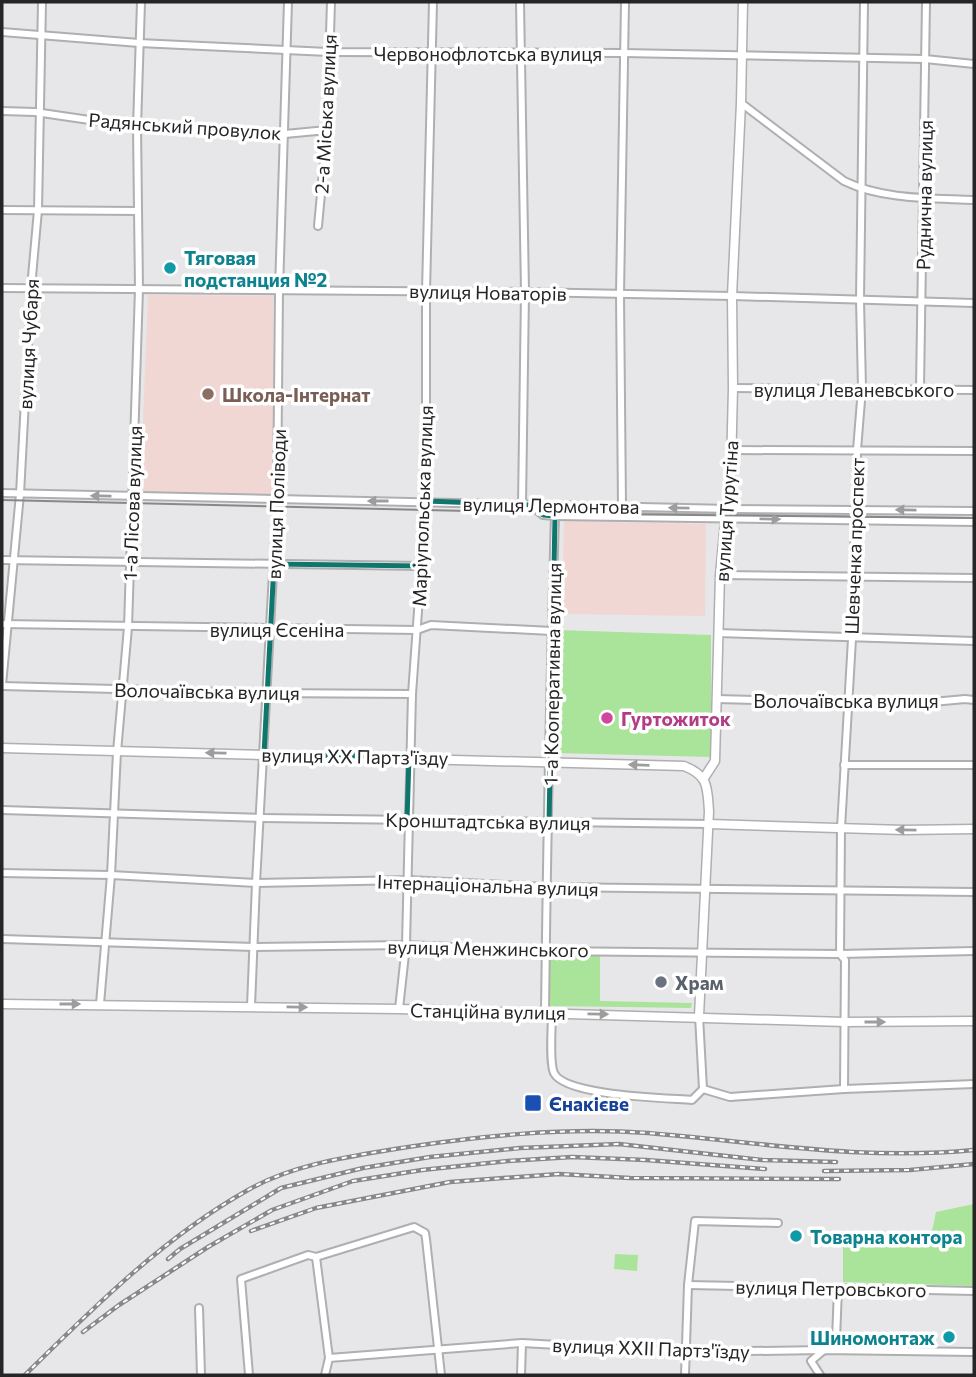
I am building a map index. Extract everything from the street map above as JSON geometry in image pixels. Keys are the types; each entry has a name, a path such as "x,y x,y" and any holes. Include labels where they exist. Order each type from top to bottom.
{"street":[{"name":"вулиця Чубаря","path":"2,686 5,624 20,494 38,210 42,2"},
{"name":"1-а Лісова вулиця","path":"100,1004 128,627 139,289 137,127 141,2"},
{"name":"вулиця Поліводи","path":"251,1006 277,500 279,290 288,2"},
{"name":"2-а Міська вулиця","path":"318,226 327,130 331,2"},
{"name":"Маріупольська вулиця","path":"399,1009 409,880 407,820 412,694 426,501 426,292 433,2"},
{"path":"520,2 525,292 522,505"},
{"path":"622,507 620,294 625,2"},
{"name":"вулиця Турутіна","path":"699,1016 709,824 704,778 716,761 720,575 726,512 730,509 732,296 743,2"},
{"name":"Шевченка проспект","path":"844,1089 845,960 839,954 841,828 862,388 860,300 864,2"},
{"name":"Руднична вулиця","path":"920,388 926,2"},
{"name":"Червонофлотська вулиця","path":"2,32 139,43 328,52 740,55 925,60 974,64"},
{"path":"741,103 844,181 861,190 924,198 974,200"},
{"name":"Радянський провулок","path":"2,111 40,113 137,127 285,134 327,130"},
{"path":"2,210 138,211"},
{"name":"вулиця Новаторів","path":"2,288 525,292 974,303"},
{"name":"вулиця Леваневського","path":"733,388 974,390"},
{"path":"732,450 974,451"},
{"name":"вулиця Лермонтова","path":"2,493 622,507 974,511"},
{"path":"530,505 543,515 555,516"},
{"name":"вулиця Лермонтова","path":"555,516 974,522"},
{"name":"1-а Кооперативна вулиця","path":"555,516 550,823 546,887 546,951 553,1072 560,1081 600,1092 692,1100 702,1089"},
{"path":"2,560 421,566"},
{"path":"720,575 974,578"},
{"name":"вулиця Єсеніна","path":"5,624 271,629 417,629 431,625 552,631"},
{"path":"718,633 974,641"},
{"name":"Волочаївська вулиця","path":"2,686 412,694"},
{"name":"Волочаївська вулиця","path":"717,698 911,704 965,699 974,701"},
{"name":"вулиця XX Партз'їзду","path":"2,748 684,766 704,778"},
{"path":"844,765 974,765"},
{"name":"Кронштадтська вулиця","path":"2,810 261,818 974,829"},
{"name":"Інтернаціональна вулиця","path":"2,873 111,875 256,883 409,880 546,887 974,892"},
{"name":"вулиця Менжинського","path":"2,939 254,947 406,945 546,951 839,954 974,951"},
{"name":"Станційна вулиця","path":"2,1004 399,1009 845,1022 974,1021"},
{"path":"699,1016 702,1089 730,1097 974,1084"},
{"path":"685,1375 688,1285 695,1221 778,1223"},
{"path":"248,1375 241,1279 308,1255 316,1257 404,1229 421,1229 426,1238 441,1375"},
{"path":"316,1257 329,1358 325,1375"},
{"name":"вулиця Петровського","path":"688,1285 974,1291"},
{"path":"820,1375 811,1361 836,1340 838,1287"},
{"path":"199,1308 201,1375"},
{"path":"521,1375 522,1343"},
{"name":"вулиця XXII Партз'їзду","path":"329,1358 522,1343 685,1352 974,1352"}],"highlighted area":[{"path":"426,501 530,505 543,515 555,516 549,823 407,820 409,757 264,754 274,564 421,566"}],"shaded area":[{"name":"Школа-Інтернат","path":"148,295 273,296 273,494 140,492"},
{"path":"564,521 706,524 705,616 562,614"}],"green space":[{"path":"557,630 711,635 711,757 555,753"},
{"path":"550,955 600,955 600,1001 692,1003 691,1008 549,1006"},
{"path":"974,1204 974,1286 843,1282 843,1233 931,1236 936,1212"},
{"path":"615,1254 638,1255 637,1271 614,1269"}],"tram line":[{"path":"2,500 596,514 974,518"}],"railway":[{"path":"25,1375 103,1299 187,1229 265,1181 320,1163 458,1140 584,1131 648,1133 851,1152 932,1153 974,1150"},
{"path":"168,1259 281,1188 363,1168 430,1157 520,1148 619,1144 762,1160 836,1162"},
{"path":"83,1332 208,1247 272,1210 353,1181 422,1170 572,1157 765,1169"},
{"path":"824,1171 910,1170 974,1164"},
{"path":"251,1231 316,1208 450,1182 559,1174 630,1178 839,1179"}],"place":[{"name":"Тяговая подстанция №2","path":"170,268"},
{"name":"Школа-Інтернат","path":"208,394"},
{"name":"Гуртожиток","path":"607,718"},
{"name":"Храм","path":"661,982"},
{"name":"Єнакієве","path":"533,1103"},
{"name":"Товарна контора","path":"796,1236"},
{"name":"Шиномонтаж","path":"949,1337"}]}
